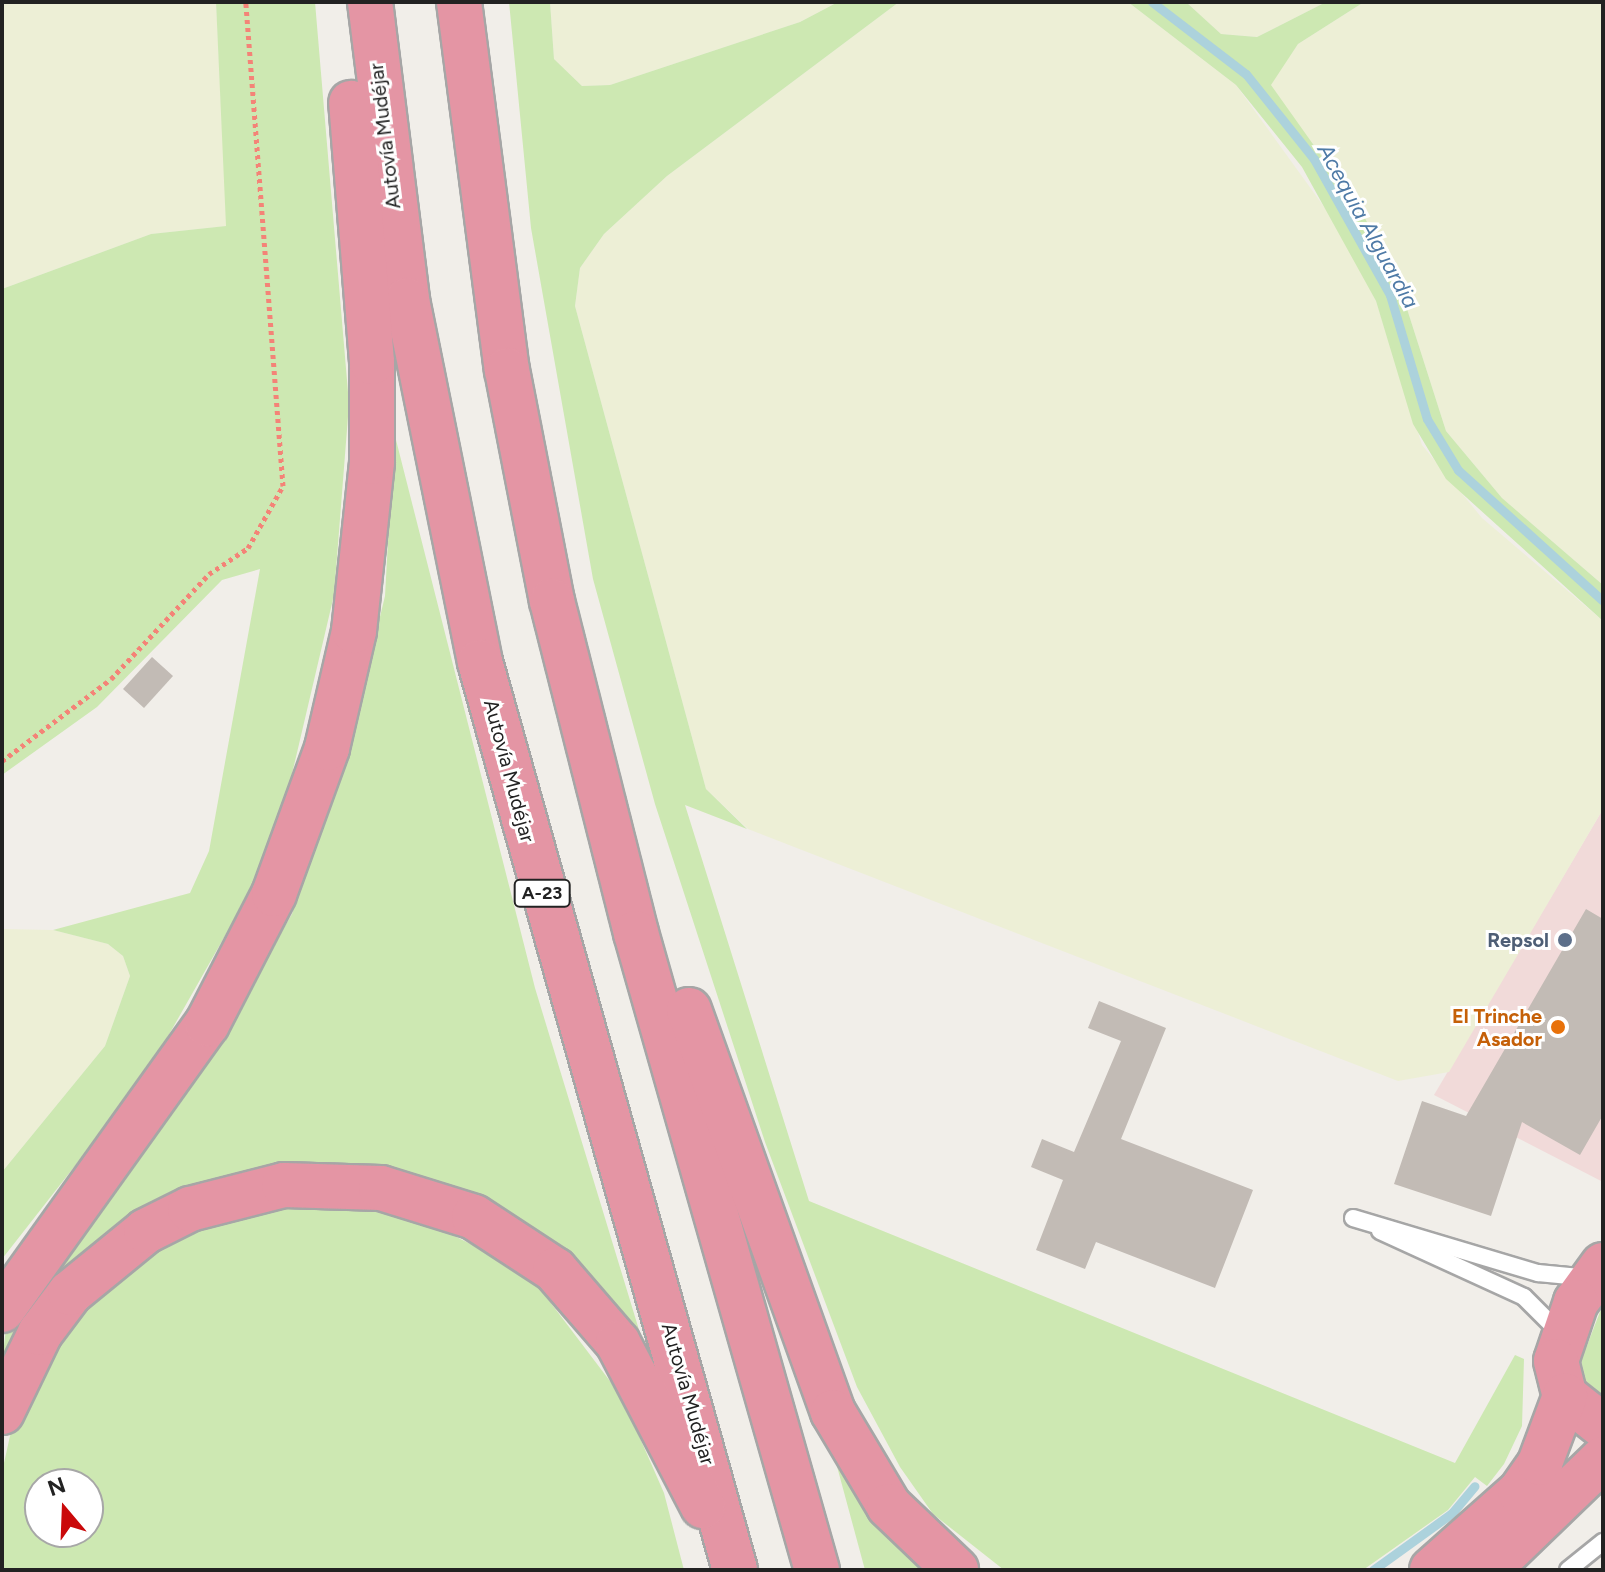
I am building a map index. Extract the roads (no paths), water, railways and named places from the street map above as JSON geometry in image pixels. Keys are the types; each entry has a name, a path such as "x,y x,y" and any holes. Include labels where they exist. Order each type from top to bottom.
{"highway":[{"name":"Autovía Mudéjar","path":"370,2 407,300 480,662 732,1557"},
{"path":"459,2 483,216 535,524 636,933 817,1570"},
{"path":"2,1310 207,1024 274,894 327,748 370,521 372,362 351,94 375,57"},
{"path":"636,933 673,963 839,1424 889,1506 956,1570"},
{"path":"2,1412 34,1344 70,1293 146,1231 190,1209 284,1185 381,1188 474,1217 572,1287 618,1343 679,1469 732,1557"},
{"path":"1432,1570 1520,1492 1540,1463 1565,1396 1556,1361 1562,1336 1597,1271"},
{"path":"1565,1396 1603,1426"},
{"path":"1488,1570 1603,1459"}],"lane":[{"path":"1562,1336 1524,1297 1353,1218 1538,1273 1597,1271"},
{"path":"1568,1570 1603,1542"}],"waterway":[{"name":"Acequia Alguardia","path":"1152,2 1246,74 1314,159 1390,295 1427,419 1458,470 1603,601"},
{"path":"1373,1570 1452,1513 1475,1486"}],"place":[{"name":"Repsol","path":"1565,940"},
{"name":"El Trinche Asador","path":"1558,1027"}]}
